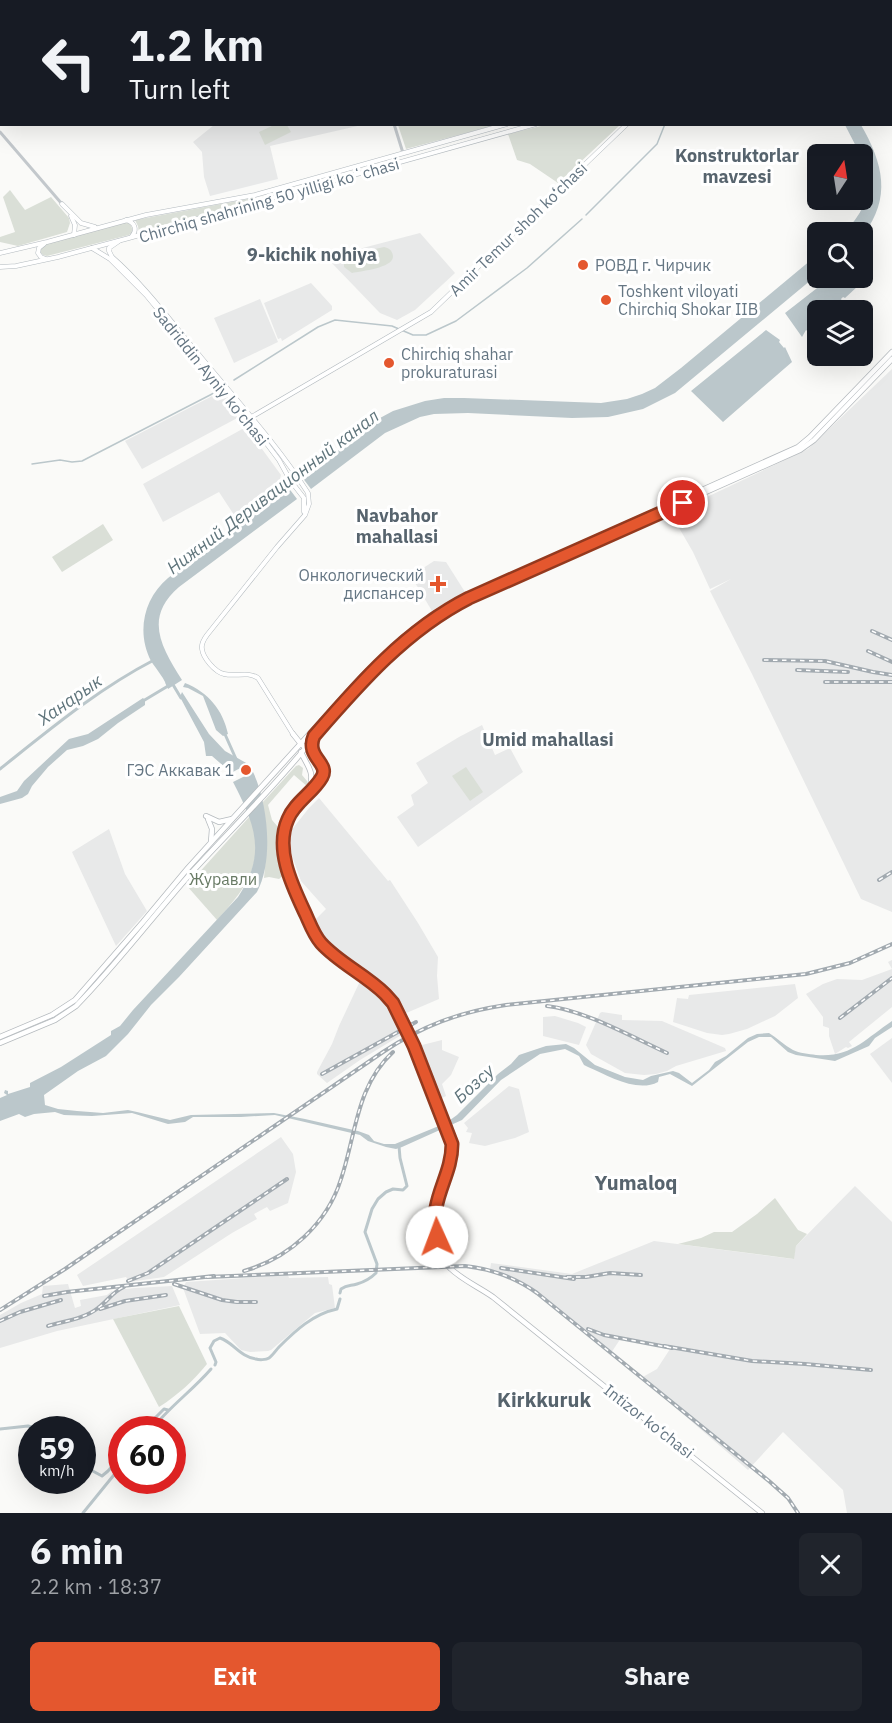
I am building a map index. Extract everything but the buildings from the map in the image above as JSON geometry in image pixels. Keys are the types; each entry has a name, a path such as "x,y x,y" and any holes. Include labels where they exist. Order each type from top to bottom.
{"main road":[{"name":"Chirchiq shahrining 50 yilligi koʻchasi","path":"0,267 51,258 119,241 529,126"},
{"name":"Amir Temur shoh ko‘chasi","path":"250,418 434,310 625,126"},
{"name":"Chirchiq shahrining 50 yilligi koʻchasi","path":"0,253 125,220 255,195 499,127"},
{"path":"499,127 501,134"},
{"path":"434,144 436,153"},
{"path":"372,162 374,170"},
{"path":"255,195 257,202"},
{"path":"62,204 81,223 99,227"},
{"path":"62,204 73,221 74,235"},
{"path":"125,220 131,222 135,227 135,233 129,238"},
{"name":"Sadriddin Ayniy ko‘chasi","path":"119,241 109,248 111,255 144,289 250,418 307,492 309,504 300,520"},
{"path":"47,242 40,247 38,253 44,258 51,258"},
{"name":"Sadriddin Ayniy ko‘chasi","path":"92,248 111,259 146,295 250,418 304,500 304,513 300,520"},
{"path":"268,785 289,766 312,735 371,667 433,614 474,592 798,447 892,352"},
{"path":"293,734 303,737 312,735 403,642 439,614 469,598 800,450 814,440 892,359"},
{"path":"300,520 207,635 202,648 207,659 220,673 250,674 258,678 293,734 300,751"},
{"path":"293,734 308,765 322,777"},
{"path":"304,798 322,777 323,767 314,755 311,745 312,735"},
{"path":"300,751 314,755"},
{"path":"0,1043 55,1020 76,1006 240,815 300,751"},
{"path":"304,798 311,784 306,754 314,755"},
{"path":"289,766 299,763 308,765"},
{"name":"Intizor ko‘chasi","path":"304,798 290,815 283,833 284,852 291,883 320,941 382,991 393,1003 414,1046 452,1143 452,1152 438,1196 434,1224 441,1252 449,1266 460,1276 493,1296 762,1513"},
{"path":"210,845 212,829 206,816 222,822 240,815"},
{"path":"0,1037 47,1018 71,1003 210,845 225,833"}],"street":[{"path":"395,126 402,153"},
{"path":"0,132 62,204"}],"shaded area":[{"path":"213,126 358,126 270,146 278,179 210,196 204,177 202,152 193,142"},
{"path":"846,126 862,126 871,144 855,144"},
{"path":"873,148 879,167 881,194 871,222 852,222 861,210 873,210"},
{"path":"420,233 455,273 415,310 397,320 380,313 329,260 332,256"},
{"path":"807,263 807,283 675,393 643,409 608,417 572,418 468,413 434,414 420,417 385,433 311,489 302,477 380,418 393,411 425,401 464,398 601,403 642,394 655,388"},
{"path":"311,283 332,306 332,310 282,341 281,338 278,339 264,303"},
{"path":"817,288 856,288 842,300 807,300 807,331 802,337 785,313"},
{"path":"260,299 278,342 234,363 214,318"},
{"path":"766,330 780,340 779,342 785,347 792,362 723,422 691,391"},
{"path":"892,369 892,912 861,899 710,591 731,579 710,589 693,552 671,514 808,449"},
{"path":"222,391 241,416 142,469 125,441"},
{"path":"246,427 281,475 278,486 236,518 219,492 163,522 143,484"},
{"path":"288,487 297,499 179,587 161,610 159,622 163,645 182,680 168,689 151,661 144,639 145,616 153,595 168,578"},
{"name":"Онкологический диспансер","path":"434,561 446,562 465,592 432,611 411,576"},
{"path":"185,683 201,691 213,703 226,725 228,734 223,736 216,730 203,696 183,687"},
{"path":"182,692 209,734 225,751 248,764 229,774 227,769 212,756 206,756 204,742 180,697"},
{"path":"143,698 145,705 98,739 67,750 48,767 28,794 0,804 0,797 17,791 24,781 69,739 88,734"},
{"path":"482,725 495,755 510,748 523,772 418,847 397,817 414,805 411,795 428,783 416,763"},
{"path":"253,772 262,799 267,832 266,865 257,892 151,1005 128,1034 106,1056 78,1071 44,1095 45,1105 58,1109 103,1113 128,1110 170,1120 191,1115 274,1113 358,1131 369,1135 374,1141 395,1144 446,1123 519,1055 546,1046 566,1044 595,1065 625,1077 643,1080 673,1071 692,1083 709,1070 715,1062 757,1034 769,1033 798,1052 828,1055 857,1046 892,1021 892,1027 875,1038 869,1046 835,1061 796,1055 788,1052 771,1037 759,1037 748,1042 692,1086 670,1074 659,1077 658,1082 641,1086 614,1079 584,1065 579,1056 565,1049 540,1054 501,1080 462,1120 396,1149 368,1141 360,1135 275,1115 193,1117 185,1122 168,1124 132,1113 92,1116 64,1115 55,1112 25,1117 19,1114 0,1121 0,1098 7,1095 4,1093 5,1090 8,1094 30,1087 30,1083 61,1067 111,1035 111,1031 120,1026 238,897 253,867 255,839 247,812 233,782"},
{"path":"319,798 388,881 390,880 418,923 438,957 439,999 404,1014 387,986 321,937 314,921 326,909 301,881 291,853 290,832"},
{"path":"109,829 125,874 147,911 116,946 72,852"},
{"path":"892,969 892,1007 849,1042 852,1046 835,1054 829,1028 823,1026 823,1017 806,994 837,979 862,980"},
{"path":"361,979 379,992 403,1034 327,1083 317,1072"},
{"path":"795,984 798,998 775,1016 747,1029 722,1035 707,1033 673,1022 677,998 688,999 689,995"},
{"path":"602,1012 622,1015 622,1020 662,1021 725,1048 726,1051 656,1074 625,1073 591,1054 586,1045"},
{"path":"555,1016 586,1027 579,1045 543,1036 543,1017"},
{"path":"892,1038 892,1083 870,1054"},
{"path":"442,1040 442,1050 459,1057 451,1075 442,1084 446,1096 438,1100 418,1046"},
{"path":"509,1086 519,1089 529,1132 485,1146 469,1143 472,1133 466,1132 468,1128 464,1123"},
{"path":"281,1137 293,1154 296,1172 288,1203 270,1211 267,1207 254,1214 257,1219 164,1277 129,1282 126,1277 83,1286 77,1275"},
{"path":"855,1186 892,1222 892,1513 847,1513 843,1490 783,1432 748,1470 641,1378 657,1369 670,1349 621,1338 611,1353 520,1281 490,1270 491,1263 572,1274 654,1241 793,1259 796,1246"},
{"path":"288,1275 289,1278 328,1277 329,1284 332,1285 335,1308 315,1313 268,1351 241,1350 225,1333 200,1334 183,1288 186,1282"},
{"path":"68,1284 75,1308 81,1306 80,1300 107,1295 112,1291 114,1293 117,1290 172,1286 180,1305 57,1331 0,1348 0,1315 42,1294 43,1286"}],"green space":[{"path":"272,126 288,126 291,132 265,145 259,132"},
{"path":"399,126 492,126 406,149"},
{"path":"541,126 619,126 558,183 530,164 517,160 508,134"},
{"path":"10,190 25,210 51,197 69,218 67,232 18,246 0,242 0,237 15,232 3,197"},
{"path":"253,198 253,201 139,233 135,220"},
{"path":"125,222 132,227 129,235 47,256 41,253 44,245"},
{"path":"388,248 393,255 388,264 352,273 344,267 344,260 348,255"},
{"path":"103,524 113,540 62,572 52,557"},
{"path":"299,765 303,768 302,775 308,787 294,775 268,805 272,820 278,827 278,849 285,874 279,879 264,878 267,843 262,803"},
{"path":"466,767 483,792 470,801 452,776"},
{"name":"Журавли","path":"250,816 256,847 251,873 245,885 217,920 187,886"},
{"path":"775,1198 798,1230 807,1234 796,1246 794,1259 678,1244 714,1232 732,1232"},
{"path":"179,1306 207,1364 173,1398 159,1407 113,1319"}],"waterway":[{"path":"586,215 657,144 664,126"},
{"path":"234,380 318,327 335,320 392,326 413,335 426,335 456,321 527,268 582,219"},
{"path":"32,464 60,460 82,461 214,393"},
{"name":"Ханарык","path":"0,769 94,697 154,660"},
{"path":"143,701 168,686 167,683"},
{"name":"Нижний Деривационный канал","path":"172,683 181,698"},
{"name":"Нижний Деривационный канал","path":"224,732 236,759"},
{"path":"340,1293 341,1289 362,1282 376,1273 377,1264 365,1232 372,1209 378,1199 386,1192 393,1189 403,1190 407,1186 399,1146"},
{"path":"215,1365 216,1362 210,1348 214,1341 220,1338 250,1358 268,1359 305,1324 328,1311 337,1309 340,1299"},
{"path":"163,1416 211,1369"},
{"path":"157,1416 164,1409 168,1410"},
{"path":"0,1429 18,1427"},
{"path":"96,1473 102,1476 108,1471"},
{"path":"83,1513 108,1482"}],"railway":[{"path":"872,631 892,640"},
{"path":"868,651 892,662"},
{"path":"764,660 825,661 892,675"},
{"path":"797,670 848,672"},
{"path":"825,682 892,682"},
{"path":"879,880 892,872"},
{"path":"0,1310 65,1269 383,1052 442,1021 506,1005 806,974 850,963 892,944"},
{"path":"840,1018 892,978"},
{"path":"547,1006 592,1018 667,1053"},
{"path":"322,1074 416,1022"},
{"path":"244,1271 261,1265 291,1248 304,1237 326,1211 341,1179 364,1096 371,1080 393,1052"},
{"path":"128,1281 148,1273 287,1179"},
{"path":"207,1277 465,1266 503,1275 537,1293 769,1481 788,1498 798,1513"},
{"path":"501,1268 574,1279"},
{"path":"567,1277 610,1273 641,1275"},
{"path":"44,1296 214,1276"},
{"path":"174,1284 222,1300 256,1302"},
{"path":"48,1326 87,1315 124,1287"},
{"path":"100,1309 125,1301 166,1295"},
{"path":"0,1321 20,1312 61,1300"},
{"path":"588,1329 604,1335 672,1348"},
{"path":"664,1346 752,1361 871,1370"}],"place":[{"name":"РОВД г. Чирчик","path":"583,265"},
{"name":"Toshkent viloyati Chirchiq Shokar IIB","path":"606,300"},
{"name":"Chirchiq shahar prokuraturasi","path":"389,363"},
{"name":"Онкологический диспансер","path":"438,584"},
{"name":"ГЭС Аккавак 1","path":"246,770"}],"district":[{"name":"Konstruktorlar mavzesi","path":"737,166"},
{"name":"9-kichik nohiya","path":"312,255"},
{"name":"Navbahor mahallasi","path":"397,526"},
{"name":"Umid mahallasi","path":"548,740"},
{"name":"Yumaloq","path":"636,1183"},
{"name":"Kirkkuruk","path":"544,1400"}],"route":[{"path":"437,1237 434,1224 435,1214 438,1196 452,1152 452,1144 414,1046 393,1003 385,994 342,961 317,937 291,883 285,861 283,840 287,821 294,808 324,773 323,767 314,755 312,740 373,670 403,642 445,610 683,503"}],"water label":[{"name":"Бозсу","path":"474,1084"}]}
